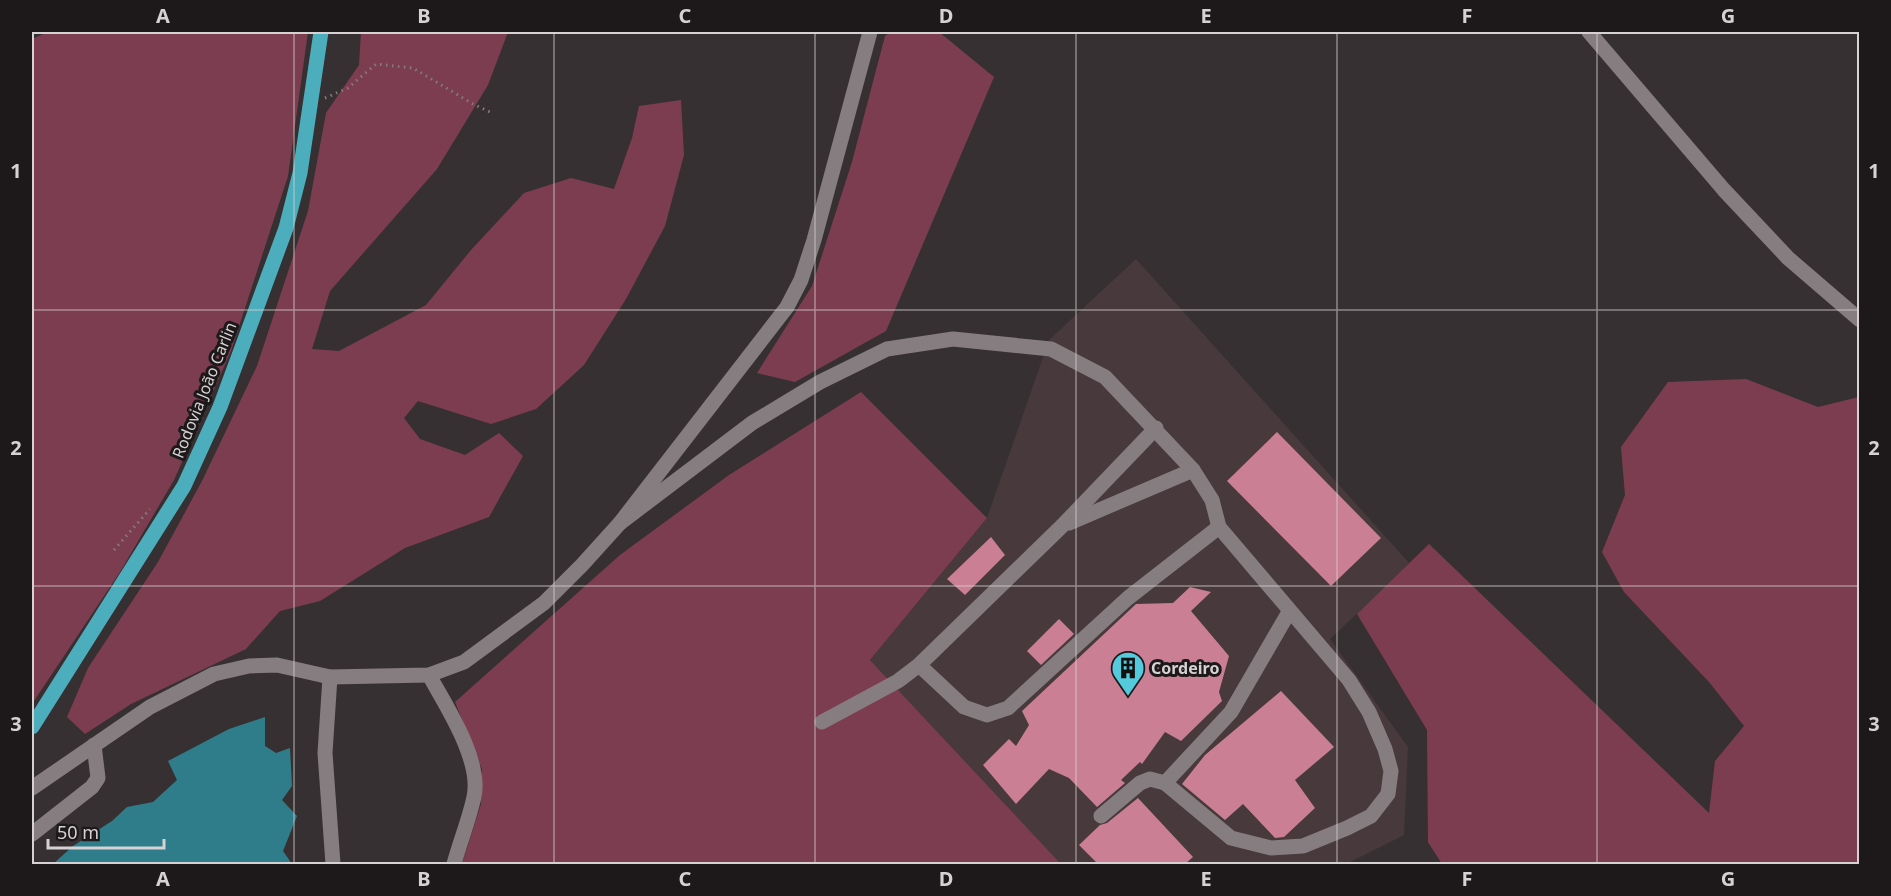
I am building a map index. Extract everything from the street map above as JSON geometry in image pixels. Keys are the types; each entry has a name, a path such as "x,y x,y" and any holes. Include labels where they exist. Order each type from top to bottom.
{"main road":[{"name":"Rodovia João Carlin","path":"32,727 184,486 220,407 286,228 300,173 321,32"}],"street":[{"path":"32,788 150,707 214,674 249,666 277,665 330,677 429,675 464,662 544,603 620,523 760,344 786,307 801,280 870,32"},
{"path":"1589,32 1724,190 1788,258 1860,320"},
{"path":"620,523 752,423 820,382 887,349 953,339 1051,349 1105,377 1156,428 1193,470 1212,500 1219,526 1289,612 1313,636 1349,680 1369,712 1385,749 1390,771 1388,794 1371,816 1303,846 1271,848 1231,838 1165,783 1150,779 1140,783 1101,816"},
{"path":"822,722 898,681 919,665 1062,526 1156,428"},
{"path":"1062,526 1193,470"},
{"path":"919,665 964,707 987,714 1008,708 1128,598 1219,526"},
{"path":"1165,783 1231,712 1289,612"},
{"path":"429,675 458,727 474,774 475,795 454,864"},
{"path":"330,677 325,753 333,864"},
{"path":"32,834 92,787 98,778 94,745"}],"path":[{"path":"310,105 348,88 376,64 413,68 490,112"}],"shaded area":[{"path":"48,32 308,32 288,176 231,351 174,480 120,572 32,704 32,39"},
{"path":"361,32 508,32 488,85 437,169 330,291 312,349 339,351 426,305 471,250 524,193 571,178 614,189 632,138 639,106 681,100 684,155 665,226 626,299 584,365 536,409 491,424 418,401 404,418 420,439 465,455 499,433 523,456 489,517 405,548 320,601 280,611 246,649 131,704 85,734 67,717 88,668 158,562 202,481 257,366 308,211 326,113 359,65"},
{"path":"891,32 939,32 994,77 886,331 795,382 757,373 812,286 852,162 885,36"},
{"path":"1136,259 1410,564 1330,639 1408,747 1404,835 1346,864 1061,864 870,660 987,518 1049,340"},
{"path":"1746,379 1818,407 1859,397 1859,864 1442,864 1428,842 1427,730 1357,614 1429,544 1709,813 1715,761 1744,726 1709,682 1624,592 1602,552 1625,495 1621,447 1668,382"},
{"path":"861,392 987,518 870,660 1061,864 462,864 481,804 482,769 455,702 620,555 729,475"}],"water":[{"path":"265,717 265,746 276,753 290,748 292,786 282,800 297,816 283,851 292,864 53,864 73,846 112,821 127,807 153,802 177,780 168,761 229,729"}],"building":[{"path":"1277,432 1381,538 1331,586 1227,481"},
{"path":"991,537 1005,555 965,595 947,579"},
{"name":"Cordeiro","path":"1190,587 1211,592 1191,611 1229,656 1219,692 1222,701 1181,741 1165,732 1142,764 1140,762 1121,780 1125,783 1097,807 1069,778 1049,769 1016,804 983,765 1009,739 1016,746 1029,725 1022,711 1136,604 1173,603"},
{"path":"1059,619 1074,634 1041,665 1027,651"},
{"path":"1281,691 1334,747 1295,780 1315,808 1284,837 1275,838 1243,804 1225,820 1182,784 1205,755"},
{"path":"1138,798 1193,857 1185,864 1098,864 1079,845 1100,825 1107,823"}],"place":[{"name":"Cordeiro","path":"1128,697"}]}
